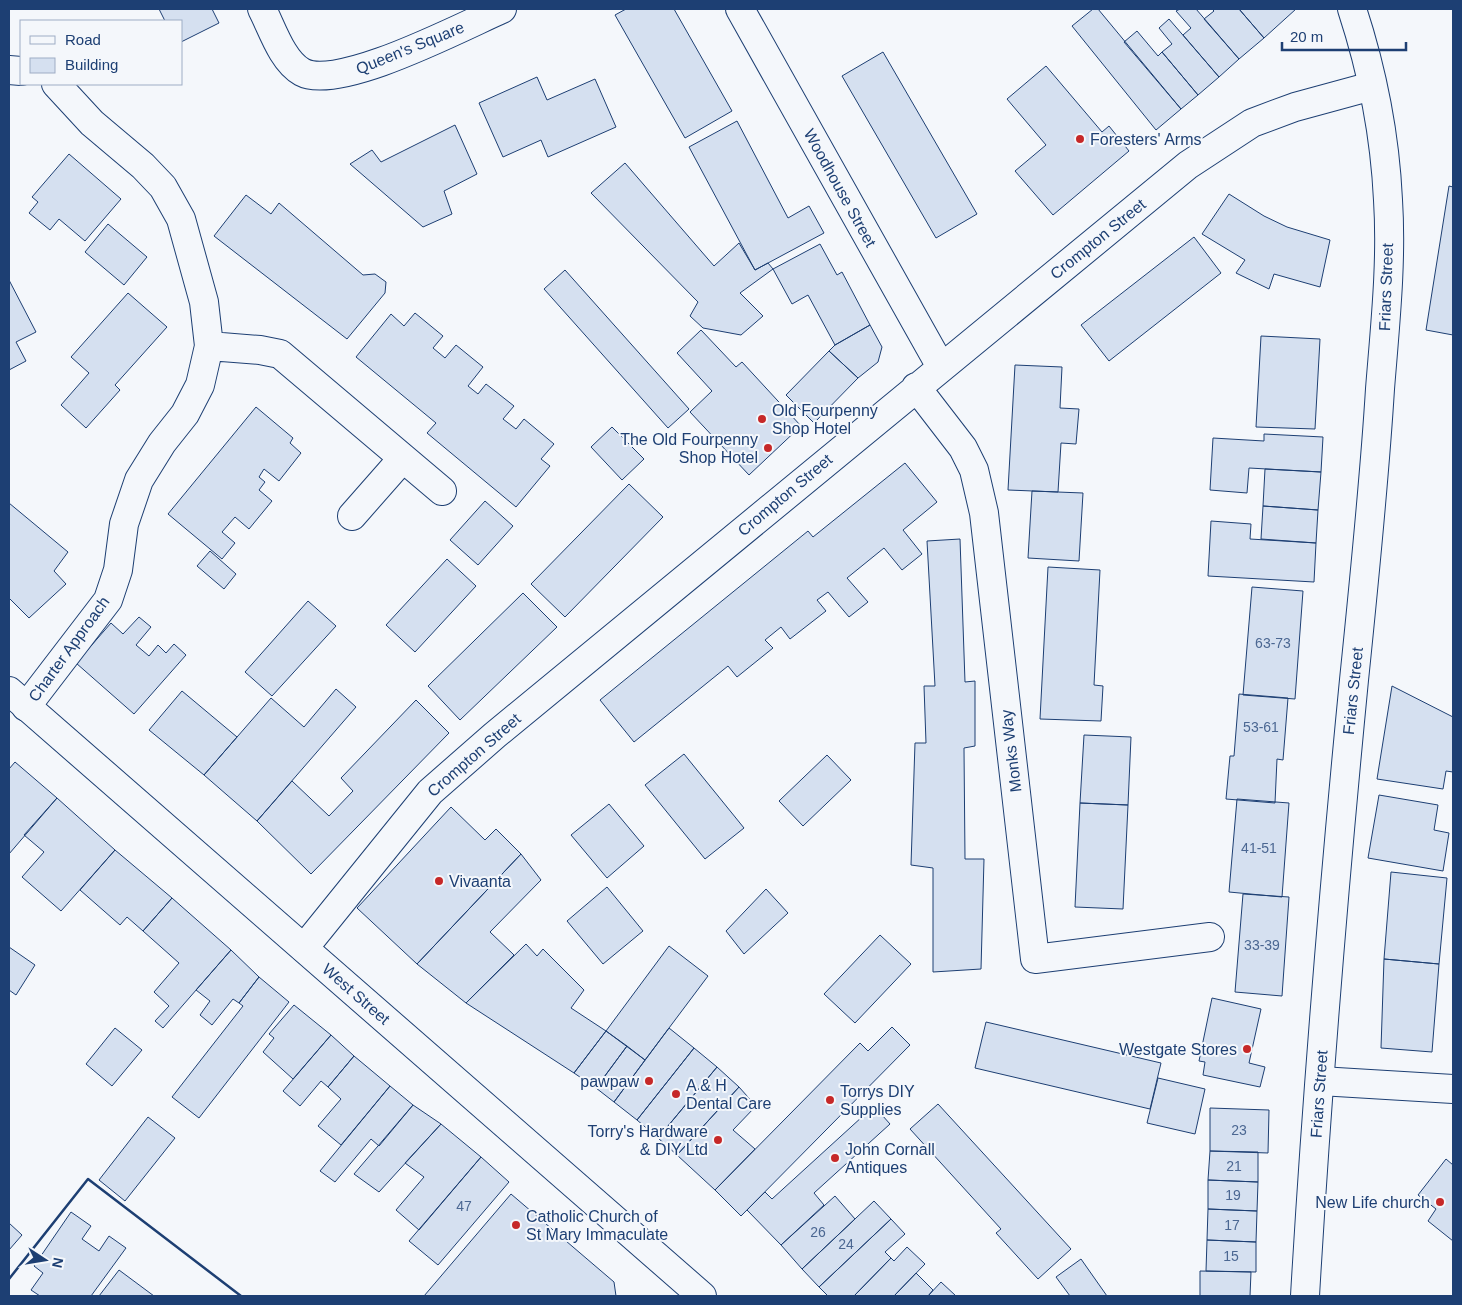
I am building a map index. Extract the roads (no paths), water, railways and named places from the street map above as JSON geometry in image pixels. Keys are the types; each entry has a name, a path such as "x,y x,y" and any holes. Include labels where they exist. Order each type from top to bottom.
{"street":[{"name":"Queen's Square","path":"262,9 287,58 302,72 323,78 369,68 502,9"},
{"name":"Woodhouse Street","path":"740,9 941,367"},
{"name":"Friars Street","path":"1305,1296 1344,781 1377,436 1386,309 1389,203 1384,152 1356,10"},
{"name":"Charter Approach","path":"18,699 108,600 118,570 124,524 138,480 162,443 185,414 200,385 209,346 208,323 204,302 181,219 163,188 149,173 92,123 57,85"},
{"name":"Crompton Street","path":"304,948 430,792 510,722 916,387 1188,166 1244,128 1295,107 1372,86"},
{"path":"209,346 260,350 280,354 442,491"},
{"name":"Monks Way","path":"916,387 963,448 974,470 984,513 1035,959 1210,938"},
{"path":"352,516 403,458"},
{"name":"West Street","path":"18,699 702,1296"},
{"path":"1320,1082 1453,1089"}],"place":[{"name":"Foresters' Arms","path":"1080,139"},
{"name":"Old Fourpenny Shop Hotel","path":"762,419"},
{"name":"The Old Fourpenny Shop Hotel","path":"768,448"},
{"name":"Vivaanta","path":"439,881"},
{"name":"Westgate Stores","path":"1247,1049"},
{"name":"pawpaw","path":"649,1081"},
{"name":"A & H Dental Care","path":"676,1094"},
{"name":"Torrys DIY Supplies","path":"830,1100"},
{"name":"Torry's Hardware & DIY Ltd","path":"718,1140"},
{"name":"John Cornall Antiques","path":"835,1158"},
{"name":"New Life church","path":"1440,1202"},
{"name":"Catholic Church of St Mary Immaculate","path":"516,1225"}]}
